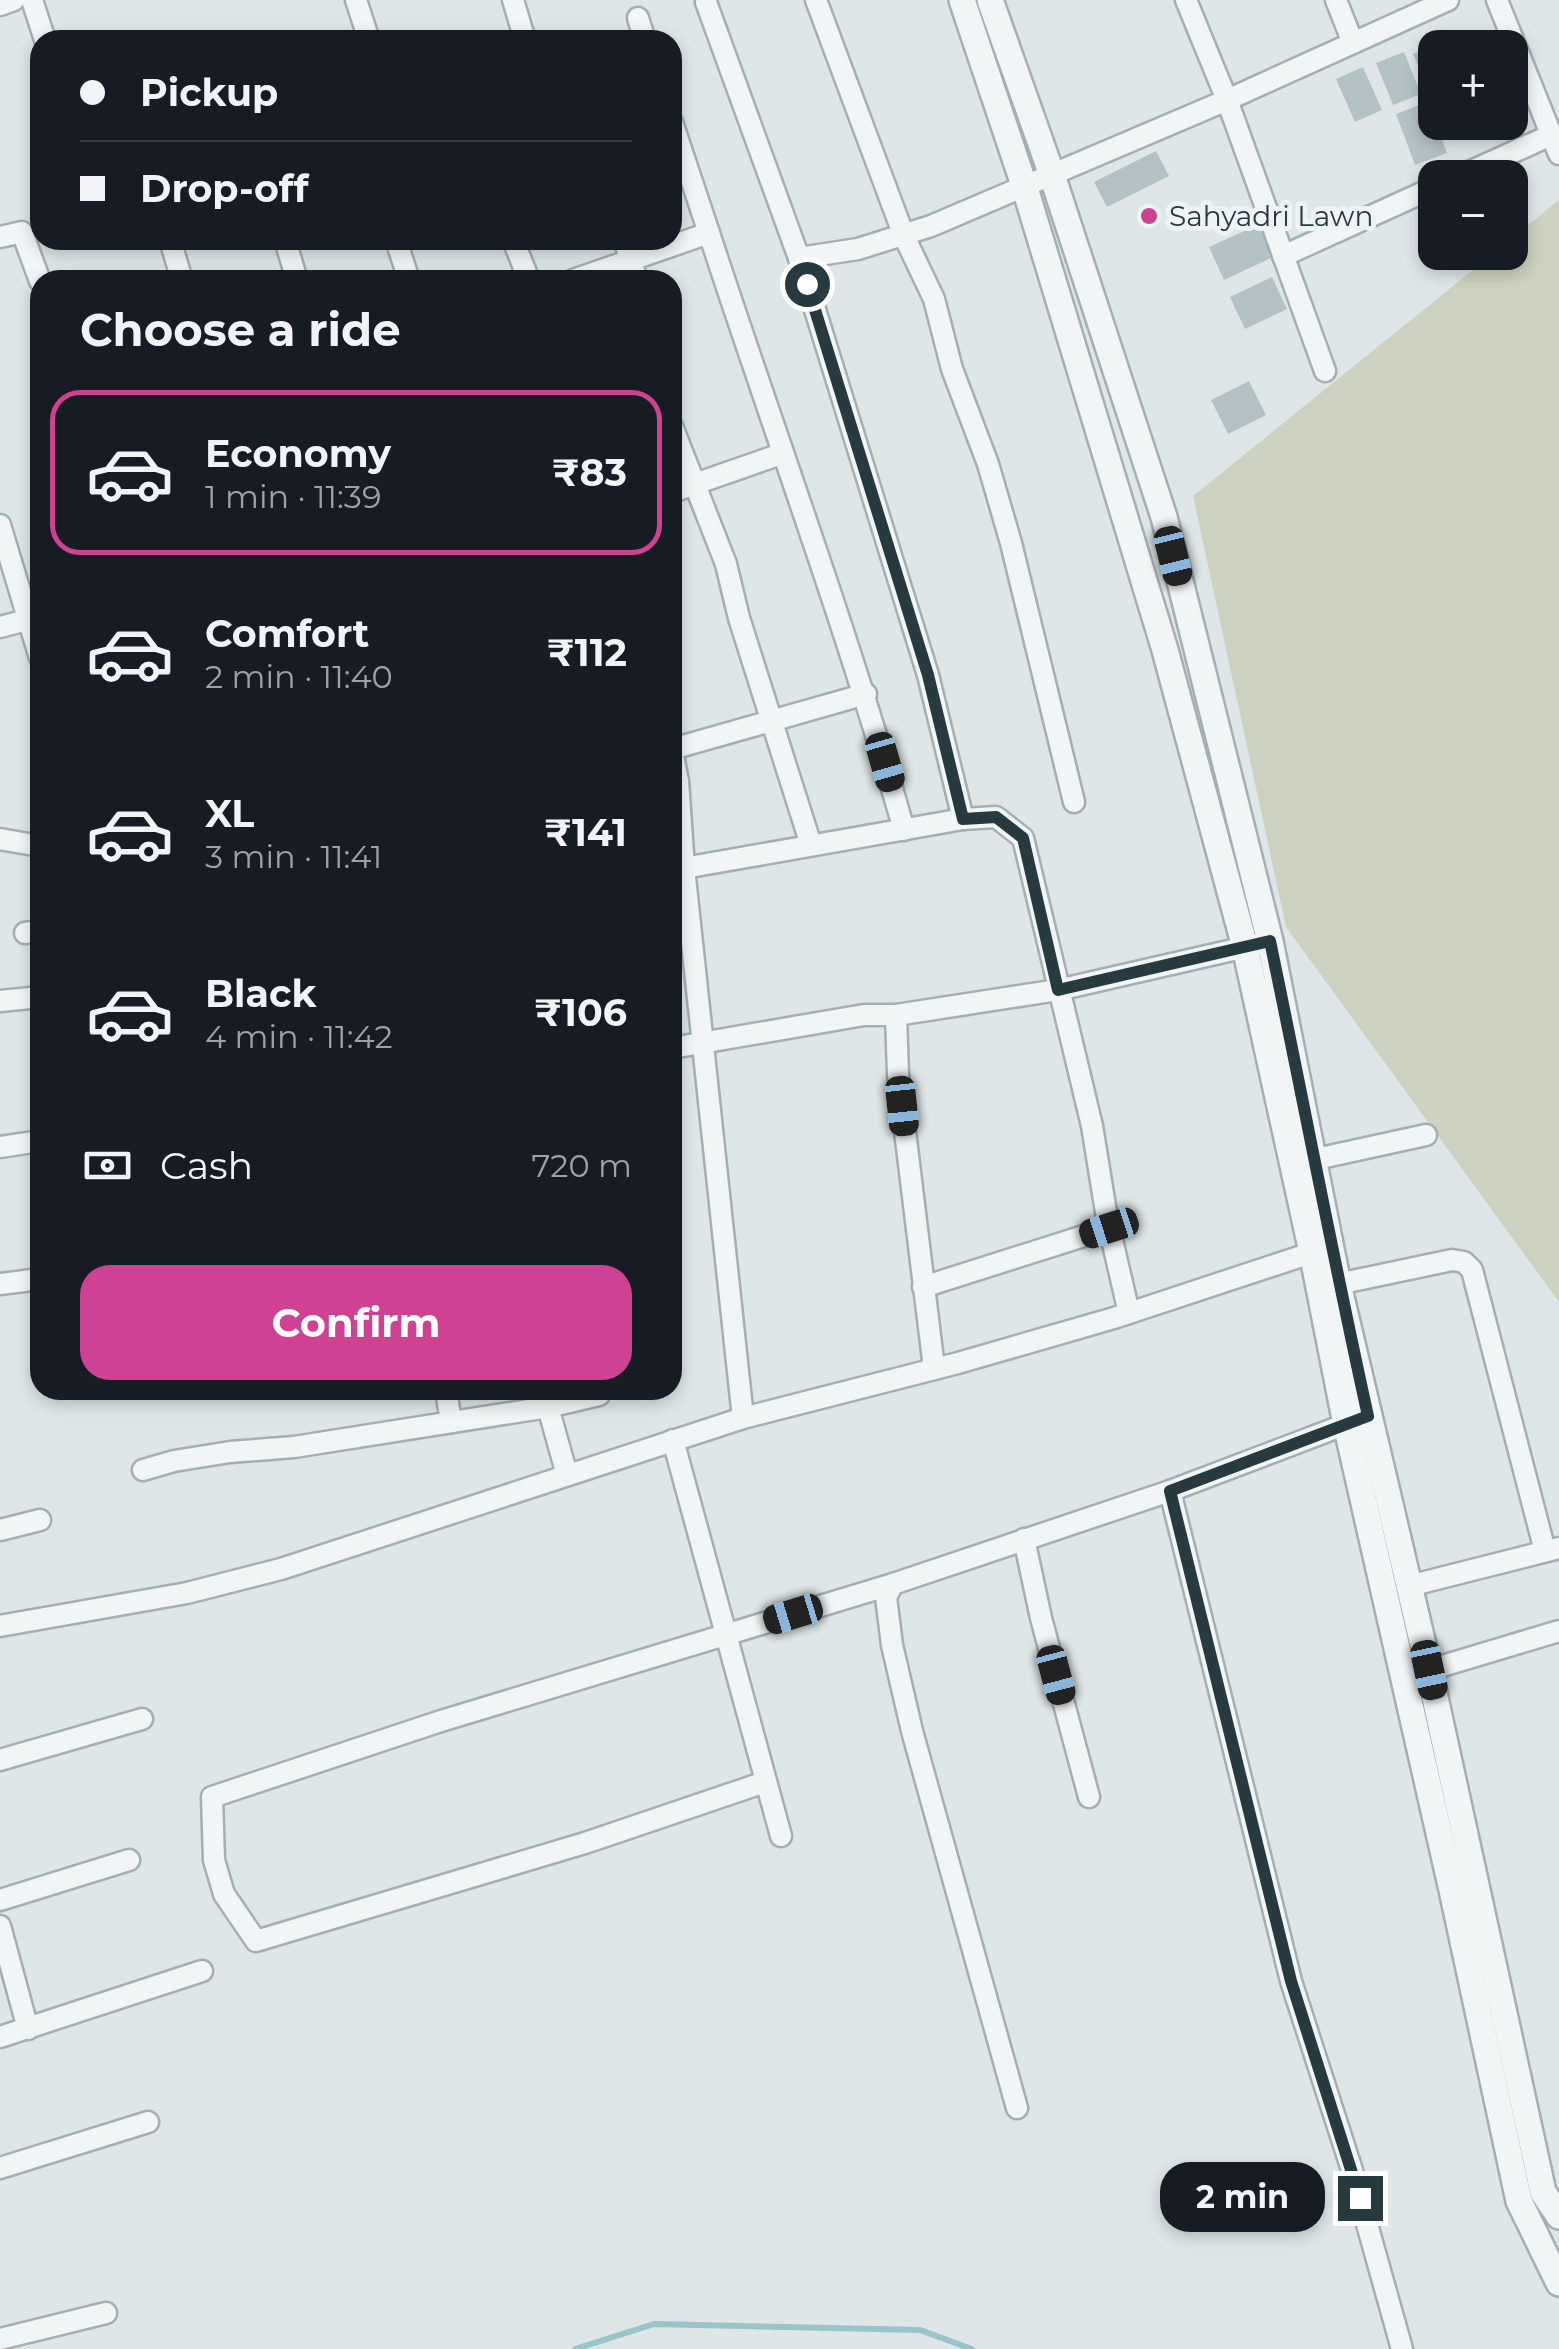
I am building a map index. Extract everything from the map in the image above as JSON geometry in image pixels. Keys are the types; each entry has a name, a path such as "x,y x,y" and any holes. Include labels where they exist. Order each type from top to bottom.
{"street":[{"path":"0,5 14,0"},
{"path":"32,0 42,30"},
{"path":"356,0 366,30"},
{"path":"513,0 522,30"},
{"path":"816,0 904,236 934,298 952,370 988,464 1012,544 1074,802"},
{"path":"962,0 1024,185 1165,650 1245,948 1321,1250 1519,2202 1559,2283"},
{"path":"990,0 1052,172 1164,517 1270,941 1316,1158 1321,1250 1338,1284 1357,1420 1409,1586 1544,2192 1559,2216"},
{"path":"1186,0 1227,100 1324,372"},
{"path":"1336,0 1353,43"},
{"path":"799,258 858,249 904,236 1227,100 1448,0"},
{"path":"1496,0 1555,144 1508,160"},
{"path":"706,2 799,258 928,675 963,819"},
{"path":"638,18 642,30"},
{"path":"682,151 781,454 866,694 904,830"},
{"path":"1283,256 1418,195"},
{"path":"0,237 22,232 36,270"},
{"path":"682,243 710,233"},
{"path":"602,270 660,250"},
{"path":"682,451 726,564 739,618 812,845"},
{"path":"682,488 781,454"},
{"path":"0,525 30,607"},
{"path":"0,627 30,619"},
{"path":"682,747 866,694"},
{"path":"684,868 963,819 996,817 1023,838 1092,1126 1109,1228 1129,1313"},
{"path":"0,839 30,844"},
{"path":"682,849 743,1418"},
{"path":"682,1047 864,1015 896,1015 1058,990 1270,941"},
{"path":"0,1002 30,998"},
{"path":"896,1015 898,1074 934,1368"},
{"path":"1316,1158 1426,1135"},
{"path":"0,1147 30,1142"},
{"path":"923,1288 1109,1228"},
{"path":"0,1626 187,1593 281,1569 743,1418 1129,1313 1321,1250"},
{"path":"1338,1284 1452,1260 1464,1262 1472,1270 1552,1550 1409,1586"},
{"path":"0,1284 30,1280"},
{"path":"448,1400 451,1422"},
{"path":"143,1470 174,1461 294,1447 575,1400"},
{"path":"548,1407 567,1475"},
{"path":"765,1782 586,1843 256,1941 224,1894 214,1860 212,1797 442,1721 893,1584 1170,1491 1357,1420"},
{"path":"674,1440 781,1836"},
{"path":"1170,1491 1291,1981 1352,2167 1402,2349"},
{"path":"0,1530 40,1520"},
{"path":"1024,1540 1089,1797"},
{"path":"893,1584 886,1597 896,1662 1017,2108"},
{"path":"1429,1670 1559,1631"},
{"path":"0,1760 142,1719"},
{"path":"0,1900 129,1860"},
{"path":"0,1926 28,2029"},
{"path":"0,2038 202,1970"},
{"path":"0,2168 148,2122"},
{"path":"0,2338 106,2313"}],"green space":[{"path":"1559,200 1559,1302 1286,927 1193,496 1473,270 1528,270 1528,225"}],"building":[{"path":"1404,52 1418,95 1393,105 1376,63"},
{"path":"1363,67 1382,110 1355,122 1336,79"},
{"path":"1418,105 1418,140 1442,140 1447,153 1418,160 1415,165 1396,114"},
{"path":"1156,151 1169,176 1107,207 1094,182"},
{"path":"1260,224 1275,256 1224,280 1209,247"},
{"path":"1272,277 1287,309 1245,329 1230,297"},
{"path":"1249,381 1266,415 1228,434 1211,400"}],"waterway":[{"path":"575,2349 654,2324 920,2330 972,2349"}],"place":[{"name":"Sahyadri Lawn","path":"1149,216"}],"route":[{"path":"807,284 928,675 963,819 996,817 1023,838 1058,990 1270,941 1368,1416 1170,1491 1291,1981 1360,2198"}]}
